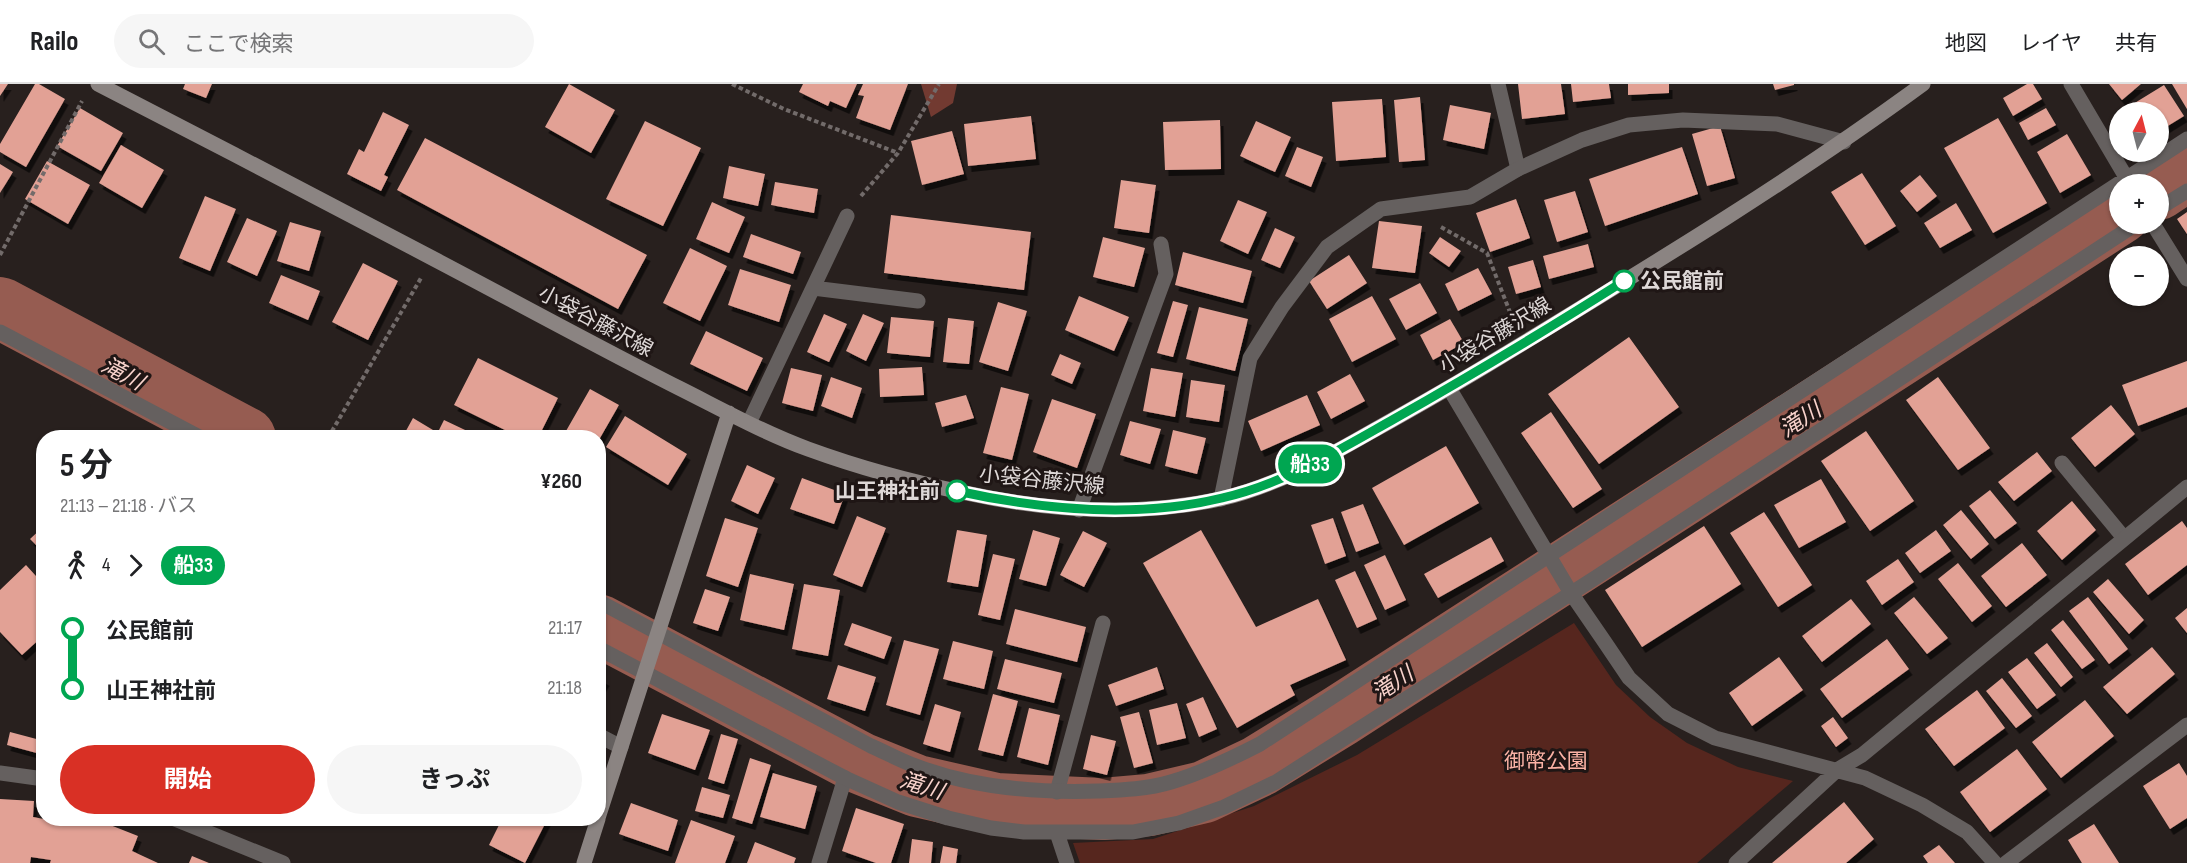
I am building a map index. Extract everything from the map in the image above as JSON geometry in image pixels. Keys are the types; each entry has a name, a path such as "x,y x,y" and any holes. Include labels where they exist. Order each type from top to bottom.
{"main road":[{"name":"小袋谷藤沢線","path":"98,84 433,258 575,335 749,423 804,448 869,470 1010,503 1079,510 1174,507 1221,499 1265,487 1330,455 1522,344 1844,142 1923,84"},
{"path":"606,794 729,413"},
{"path":"584,863 596,826"}],"street":[{"path":"1497,84 1518,169"},
{"path":"2071,84 2123,174"},
{"path":"1221,499 1251,358 1282,307 1327,247 1381,209 1470,197 1518,169 1582,140 1629,125 1683,120 1777,124 1844,142"},
{"path":"2139,174 2187,139"},
{"path":"2169,202 2187,191"},
{"path":"606,606 656,637 913,765 961,780 1013,789 1057,792 1122,790 1169,783 1217,766 1260,744 1551,559 2109,194"},
{"path":"749,423 847,216"},
{"path":"606,651 646,668 844,778 898,802 948,818 991,828 1057,833 1133,832 1179,823 1234,802 1276,782 1568,588 2120,234"},
{"path":"2160,234 2187,279"},
{"path":"1079,510 1166,274 1161,244"},
{"path":"813,288 918,301"},
{"path":"0,332 186,430"},
{"path":"1449,388 1568,588 1629,678 1668,714 1715,738 1865,778 1922,805 1967,832 1995,863"},
{"path":"2062,463 2124,538"},
{"path":"1736,863 1838,770 1862,755 2187,487"},
{"path":"1057,792 1103,623"},
{"path":"2006,863 2187,724"},
{"path":"606,739 621,747"},
{"path":"0,773 36,778"},
{"path":"819,863 844,778"},
{"path":"192,826 283,863"},
{"path":"1057,833 1067,863"}],"path":[{"path":"732,84 784,109 898,153"},
{"path":"847,216 858,199 898,153 939,84"},
{"path":"0,255 85,95"},
{"path":"1427,202 1431,221 1487,253 1522,344"},
{"path":"333,430 433,258"}],"green space":[{"name":"御幣公園","path":"1574,623 1616,685 1650,717 1687,743 1738,767 1793,781 1697,863 1080,863 1073,843 1153,839 1254,806 1357,755"}],"shaded area":[{"path":"921,84 957,84 953,103 931,117"}],"building":[{"path":"0,84 8,84 0,96"},
{"path":"35,84 65,99 26,167 0,152 0,144"},
{"path":"185,84 212,84 206,98 183,89"},
{"path":"569,84 615,110 591,153 545,127"},
{"path":"803,84 857,84 846,108 830,101 828,106 799,92"},
{"path":"863,84 908,84 890,130 856,118 864,96 858,95"},
{"path":"1518,84 1561,84 1565,114 1522,119"},
{"path":"1571,84 1609,84 1611,98 1573,102"},
{"path":"1628,84 1669,84 1669,93 1628,95"},
{"path":"1773,84 1794,84 1794,85 1775,90"},
{"path":"2027,84 2033,84 2042,99 2013,116 2003,98"},
{"path":"2109,84 2141,84 2122,100"},
{"path":"2172,84 2187,84 2187,109"},
{"path":"2164,85 2184,116 2169,125 2169,102 2136,102"},
{"path":"1420,97 1425,160 1399,162 1394,100"},
{"path":"1382,99 1386,157 1336,161 1332,102"},
{"path":"1450,105 1491,113 1484,149 1443,140"},
{"path":"80,108 123,133 101,171 57,146"},
{"path":"2046,108 2056,125 2028,140 2019,123"},
{"path":"383,112 409,125 384,175 388,177 381,191 347,174 359,149 364,152"},
{"path":"1031,116 1036,159 968,166 964,124"},
{"path":"1998,118 2047,203 1993,233 1944,148"},
{"path":"1220,120 1221,169 1165,170 1163,122"},
{"path":"645,121 701,148 663,226 606,199"},
{"path":"1256,121 1291,137 1275,172 1240,156"},
{"path":"1720,126 1735,178 1707,186 1692,134"},
{"path":"952,131 964,174 922,185 911,141"},
{"path":"2067,134 2091,175 2060,193 2037,152"},
{"path":"425,138 647,255 618,309 397,190"},
{"path":"121,145 164,170 142,208 99,183"},
{"path":"1297,147 1323,157 1311,187 1285,176"},
{"path":"1682,147 1698,194 1605,226 1589,179"},
{"path":"47,161 90,185 68,224 25,199"},
{"path":"0,164 13,172 0,193"},
{"path":"729,166 765,174 758,206 723,198"},
{"path":"1862,173 1896,226 1865,245 1831,192"},
{"path":"1920,175 1937,196 1917,212 1900,191"},
{"path":"1121,180 1156,185 1149,233 1114,228"},
{"path":"775,182 818,189 814,213 771,205"},
{"path":"1575,191 1588,232 1557,242 1544,200"},
{"path":"205,196 236,209 210,271 179,258"},
{"path":"1516,199 1530,238 1490,252 1476,213"},
{"path":"1238,200 1267,212 1248,254 1220,241"},
{"path":"712,202 745,217 729,253 696,239"},
{"path":"1956,203 1972,230 1940,248 1924,223"},
{"path":"2187,212 2187,234 2177,219"},
{"path":"891,215 1031,232 1024,290 884,273"},
{"path":"247,218 277,231 257,276 227,262"},
{"path":"1379,221 1422,226 1415,273 1372,268"},
{"path":"290,222 321,231 309,271 277,261"},
{"path":"1275,228 1295,237 1280,268 1261,260"},
{"path":"751,234 801,252 793,274 743,257"},
{"path":"1103,237 1145,248 1134,287 1093,277"},
{"path":"1440,237 1461,251 1449,267 1429,253"},
{"path":"1588,244 1594,267 1549,279 1543,256"},
{"path":"690,248 727,266 700,321 663,303"},
{"path":"1183,252 1252,271 1243,303 1175,285"},
{"path":"1349,255 1367,283 1327,309 1309,281"},
{"path":"1533,260 1541,287 1516,294 1508,267"},
{"path":"363,263 398,281 368,340 332,322"},
{"path":"1478,268 1492,294 1458,311 1445,284"},
{"path":"740,269 791,285 779,322 728,305"},
{"path":"281,275 320,291 308,320 269,303"},
{"path":"1420,283 1437,313 1406,330 1389,299"},
{"path":"1079,296 1129,317 1114,351 1065,330"},
{"path":"1372,296 1396,339 1352,362 1329,319"},
{"path":"1173,301 1188,305 1173,357 1157,353"},
{"path":"998,302 1027,311 1008,371 979,362"},
{"path":"1199,307 1248,319 1235,371 1186,359"},
{"path":"824,314 847,324 829,362 807,352"},
{"path":"863,314 884,323 866,361 846,351"},
{"path":"891,317 934,321 930,357 887,353"},
{"path":"948,318 974,321 969,364 943,362"},
{"path":"1450,319 1464,343 1433,360 1420,335"},
{"path":"706,331 763,358 747,391 690,364"},
{"path":"1629,337 1679,407 1599,464 1548,394"},
{"path":"1060,354 1081,363 1072,384 1051,375"},
{"path":"478,358 558,398 542,430 505,430 454,405"},
{"path":"2187,361 2187,407 2138,426 2122,385"},
{"path":"922,367 924,395 880,397 879,369"},
{"path":"791,368 822,375 813,411 782,403"},
{"path":"1151,368 1183,373 1175,417 1143,411"},
{"path":"1350,374 1365,401 1331,419 1317,392"},
{"path":"831,377 862,388 852,418 821,406"},
{"path":"1938,377 1990,448 1958,470 1906,400"},
{"path":"1191,380 1225,385 1219,422 1186,417"},
{"path":"1001,387 1029,394 1012,460 983,453"},
{"path":"590,389 619,405 605,430 567,430"},
{"path":"966,395 974,418 942,427 935,403"},
{"path":"1307,395 1320,425 1261,451 1248,421"},
{"path":"1052,399 1096,414 1077,468 1033,452"},
{"path":"2111,405 2135,434 2095,467 2071,438"},
{"path":"1551,412 1602,489 1573,508 1521,433"},
{"path":"625,416 687,454 668,485 606,447"},
{"path":"413,418 433,430 406,430"},
{"path":"444,420 465,430 439,430"},
{"path":"1130,421 1161,429 1150,464 1120,455"},
{"path":"1173,430 1206,438 1197,474 1165,466"},
{"path":"1866,431 1914,501 1870,531 1821,461"},
{"path":"1446,446 1479,503 1404,545 1372,488"},
{"path":"2037,452 2052,471 2014,501 1998,482"},
{"path":"747,465 775,478 758,514 731,501"},
{"path":"802,478 845,494 834,524 790,509"},
{"path":"1821,479 1846,522 1799,548 1774,505"},
{"path":"1990,490 2017,523 1995,539 1969,506"},
{"path":"2072,501 2096,530 2062,560 2037,531"},
{"path":"1363,504 1379,543 1356,552 1341,512"},
{"path":"1961,510 1989,544 1971,559 1943,525"},
{"path":"1764,512 1812,585 1778,607 1730,533"},
{"path":"857,516 886,528 862,587 833,575"},
{"path":"725,518 758,528 738,587 706,576"},
{"path":"1333,518 1346,556 1325,564 1311,525"},
{"path":"2182,521 2187,528 2187,565 2148,595 2125,564"},
{"path":"1704,526 1741,584 1642,647 1605,590"},
{"path":"957,530 987,535 978,587 947,582"},
{"path":"1033,530 1060,538 1046,586 1019,579"},
{"path":"1201,530 1256,627 1318,599 1346,660 1290,685 1295,695 1237,728 1143,563"},
{"path":"1936,530 1951,551 1920,573 1905,553"},
{"path":"1083,531 1107,543 1084,587 1060,575"},
{"path":"36,533 36,545 30,539"},
{"path":"1491,537 1504,561 1438,598 1424,574"},
{"path":"2022,543 2047,575 2006,607 1981,576"},
{"path":"993,554 1015,559 1000,620 978,615"},
{"path":"1385,555 1406,600 1385,610 1364,565"},
{"path":"1898,559 1914,582 1882,605 1866,581"},
{"path":"1958,563 1992,606 1972,622 1938,579"},
{"path":"26,565 36,576 36,642 22,655 0,632 0,590"},
{"path":"1355,571 1377,619 1357,628 1335,580"},
{"path":"750,574 794,584 784,630 740,620"},
{"path":"2108,579 2144,620 2129,634 2093,592"},
{"path":"804,584 840,590 828,656 792,649"},
{"path":"705,589 730,597 718,631 693,623"},
{"path":"1914,597 1948,638 1927,654 1894,613"},
{"path":"2088,597 2128,649 2109,664 2069,611"},
{"path":"1851,599 1871,624 1822,662 1802,636"},
{"path":"2187,608 2187,633 2175,618"},
{"path":"1015,609 1086,627 1077,662 1006,644"},
{"path":"2063,620 2095,660 2082,669 2051,630"},
{"path":"852,623 892,637 884,659 844,645"},
{"path":"1887,639 1909,669 1842,718 1820,689"},
{"path":"904,640 939,649 920,715 886,705"},
{"path":"953,641 993,651 984,689 943,679"},
{"path":"2047,643 2073,677 2061,687 2034,653"},
{"path":"2152,647 2175,674 2127,714 2103,687"},
{"path":"1779,657 1803,690 1752,726 1729,693"},
{"path":"2027,658 2056,695 2037,709 2008,672"},
{"path":"1005,659 1062,673 1054,703 997,689"},
{"path":"838,665 876,677 865,711 827,699"},
{"path":"1157,667 1164,689 1116,706 1108,685"},
{"path":"2002,678 2032,716 2016,728 1986,691"},
{"path":"1977,690 2005,728 1954,766 1925,729"},
{"path":"993,694 1018,701 1003,756 978,750"},
{"path":"1203,697 1217,729 1199,737 1186,704"},
{"path":"2085,700 2114,736 2061,778 2032,742"},
{"path":"1177,703 1186,738 1157,745 1149,710"},
{"path":"935,704 961,712 950,752 923,744"},
{"path":"1029,708 1060,715 1048,765 1017,757"},
{"path":"1139,712 1153,763 1134,768 1120,717"},
{"path":"662,714 710,730 695,770 648,753"},
{"path":"1833,717 1848,738 1836,747 1821,726"},
{"path":"10,732 36,739 36,753 7,745"},
{"path":"721,734 738,739 724,784 708,779"},
{"path":"1091,735 1116,741 1107,775 1083,769"},
{"path":"2017,749 2047,789 1990,832 1960,792"},
{"path":"750,758 771,765 752,824 732,818"},
{"path":"2179,763 2187,776 2187,818 2170,829 2143,786"},
{"path":"773,773 817,786 805,829 760,817"},
{"path":"702,787 730,795 723,818 695,811"},
{"path":"0,799 34,801 33,817 36,818 36,826 113,826 138,836 132,851 158,863 50,863 51,860 31,857 30,863 0,863"},
{"path":"1844,802 1874,839 1846,863 1772,863"},
{"path":"631,803 678,820 668,851 619,834"},
{"path":"856,808 904,824 891,863 876,863 842,851"},
{"path":"691,820 735,836 725,863 675,863"},
{"path":"2094,824 2119,863 2082,863 2068,840"},
{"path":"498,826 544,826 525,863 489,845"},
{"path":"912,839 933,842 931,863 909,863"},
{"path":"755,842 796,858 794,863 747,863"},
{"path":"1939,845 1955,863 1928,863 1923,856"},
{"path":"943,846 958,849 956,863 940,863"},
{"path":"192,856 209,863 189,863"}],"waterway":[{"name":"滝川","path":"2169,182 2187,170"},
{"name":"滝川","path":"606,629 860,763 917,786 996,804 1103,809 1149,805 1204,792 1259,766 1340,716 2109,220"},
{"name":"滝川","path":"0,308 230,430"}],"bus line":[{"name":"船33","path":"957,491 1010,503 1079,510 1174,507 1221,499 1265,487 1330,455 1449,388 1624,281"}],"place":[{"name":"公民館前","path":"1624,281"},
{"name":"山王神社前","path":"957,491"}]}
